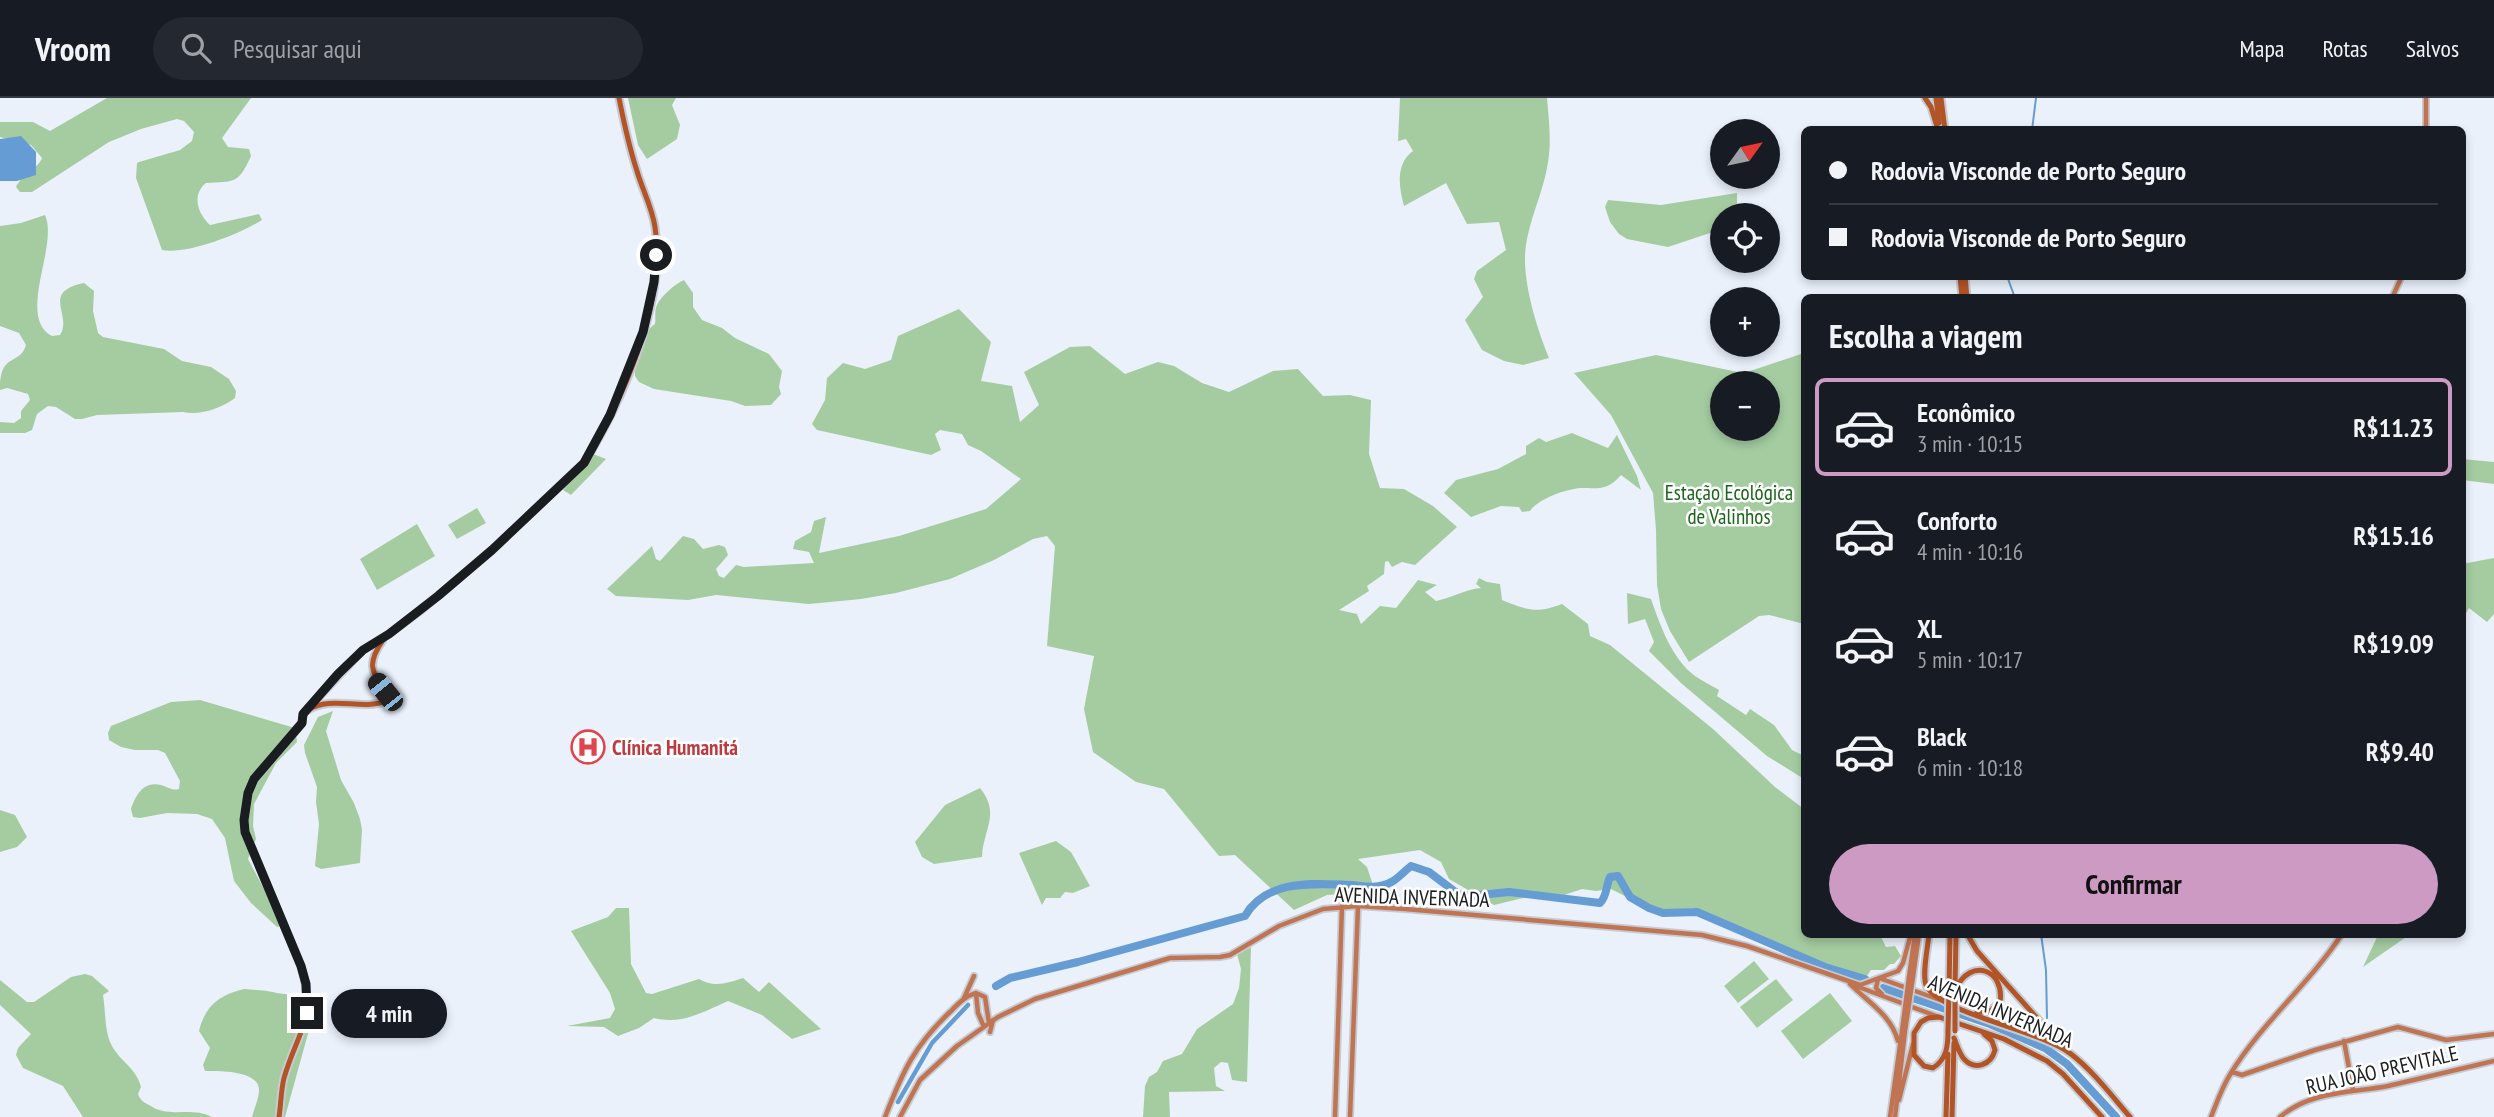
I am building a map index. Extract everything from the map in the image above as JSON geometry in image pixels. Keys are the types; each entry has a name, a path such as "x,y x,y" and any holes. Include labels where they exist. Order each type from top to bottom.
{"main road":[{"path":"279,1117 284,1078 307,1013 306,984 245,832 244,807 254,779 302,723 303,714 320,693 363,650 389,634 492,550 584,463 625,381 643,332 650,304 656,255 654,223 629,145 619,98"},
{"path":"1925,98 1939,126"},
{"path":"1938,98 1941,126"},
{"path":"2426,98 2426,126"},
{"path":"372,661 378,647 389,634"},
{"path":"303,714 312,708 335,703 376,704 386,701 385,692 374,677 372,652 363,650"},
{"path":"320,693 325,700 335,703"},
{"path":"1335,1117 1342,906"},
{"path":"1350,1117 1358,906"},
{"name":"AVENIDA INVERNADA","path":"900,1117 920,1080 957,1045 991,1022 1063,989 1170,958 1230,955 1292,920 1323,909 1358,906 1702,935 1747,946 1860,985 1878,978 2032,1036 2071,1054 2130,1117"},
{"path":"1890,999 1877,991 1878,978 1901,968 1908,942 1912,938"},
{"path":"1911,977 1917,950 1915,938"},
{"path":"1896,1108 1915,938"},
{"path":"1929,938 1925,985 1943,1002"},
{"path":"1950,938 1953,991"},
{"path":"1952,1117 1956,938"},
{"path":"1970,938 1995,971 2071,1054"},
{"path":"2211,1117 2232,1072 2339,938"},
{"path":"1953,991 1965,974 1978,969 1992,976 1998,983 2001,996 1997,1006 1989,1012 1968,1011"},
{"path":"886,1117 907,1063 918,1046 963,999 974,976"},
{"name":"AVENIDA INVERNADA","path":"1839,979 2004,1039 2047,1062 2063,1074 2102,1117"},
{"path":"1850,984 1889,1021 1895,1030 1899,1048"},
{"path":"976,993 978,1013 991,1022"},
{"path":"963,999 976,993 985,997 991,1022"},
{"path":"976,1031 989,1032 991,1016 987,1012"},
{"path":"1890,1117 1899,1075 1913,1044 1914,1033 1921,1022 1939,1017"},
{"path":"2232,1072 2242,1075 2344,1041 2398,1027 2446,1040 2494,1034"},
{"path":"1895,1117 1899,1075 1897,1060 1904,1031"},
{"path":"1952,1033 1965,1060 1982,1066 1991,1060 1995,1050 1992,1041 1978,1031"},
{"path":"1913,1044 1918,1060 1930,1068 1941,1063 1952,1033"},
{"path":"2344,1041 2353,1090"},
{"path":"1946,1117 1948,1047"},
{"name":"RUA JOÃO PREVITALE","path":"2280,1117 2294,1107 2314,1099 2391,1085 2494,1061"}],"green space":[{"path":"107,98 251,98 222,138 228,147 249,149 251,156 234,180 206,183 199,193 198,204 210,225 259,214 262,220 213,242 173,251 162,250 136,178 137,163 180,150 192,141 194,132 184,121 177,119 109,142 32,192 20,192 16,187 19,182 42,158 31,145 0,137 0,122 33,122 50,131"},
{"path":"628,98 676,98 672,105 680,125 677,139 647,159 638,145"},
{"path":"1400,98 1547,98 1549,159 1527,239 1525,263 1533,312 1549,358 1523,365 1504,361 1482,350 1465,320 1483,297 1474,279 1477,271 1506,250 1499,222 1467,224 1446,183 1404,206 1400,184 1401,169 1407,156 1413,151 1406,139 1398,141"},
{"path":"1737,193 1737,203 1710,203 1710,233 1668,247 1627,239 1619,234 1610,222 1605,207 1608,200 1661,205"},
{"path":"45,215 47,244 38,298 42,327 52,336 60,335 63,320 60,298 71,287 84,283 94,291 93,311 98,333 103,337 164,349 182,361 211,367 229,379 236,391 235,398 217,408 196,413 97,415 82,419 75,419 56,407 48,406 37,414 32,430 25,433 0,433 0,422 14,423 21,418 21,411 30,400 28,394 7,388 0,390 6,364 19,356 26,345 19,333 0,326 0,226"},
{"path":"684,280 693,293 693,307 702,320 769,354 782,371 779,387 781,394 771,405 745,406 731,401 654,389 639,382 635,376 637,355 642,340 655,324 657,305 669,291"},
{"path":"959,309 991,342 981,381 1012,386 1020,422 1039,405 1024,372 1070,347 1090,346 1125,374 1158,362 1174,366 1202,383 1229,392 1273,371 1298,369 1323,396 1350,395 1371,400 1369,454 1380,488 1404,489 1433,506 1457,527 1415,565 1402,562 1392,567 1388,561 1385,562 1384,574 1367,586 1369,591 1339,610 1357,614 1361,624 1380,606 1396,608 1418,580 1437,585 1425,592 1436,601 1481,588 1476,584 1479,578 1500,584 1502,600 1518,606 1538,610 1562,604 1588,624 1590,636 1610,645 1713,729 1775,787 1801,807 1801,938 1882,938 1886,947 1895,946 1901,956 1884,970 1871,970 1867,976 1857,980 1812,967 1744,935 1708,913 1693,908 1660,914 1611,889 1582,889 1564,895 1544,893 1494,905 1449,879 1441,862 1420,850 1358,859 1367,867 1377,897 1327,895 1294,910 1235,855 1219,856 1164,789 1136,782 1093,752 1084,709 1094,656 1047,646 1055,546 1047,536 1033,539 950,579 861,599 809,604 716,595 688,600 616,596 607,589 652,546 656,559 660,561 683,536 694,539 703,549 719,545 725,547 728,555 716,569 719,576 724,578 736,565 744,567 814,563 809,552 793,549 795,541 811,532 814,521 826,517 819,553 899,536 986,509 1021,479 968,445 962,434 940,430 935,434 941,450 931,455 817,430 812,424 825,400 827,378 843,363 865,369 891,360 898,336"},
{"name":"Estação Ecológica de Valinhos","path":"1801,354 1801,623 1769,615 1759,616 1689,662 1670,631 1661,609 1657,585 1653,493 1611,415 1574,373 1656,355 1733,371 1710,371 1710,441 1780,441 1780,371 1750,371"},
{"path":"1572,433 1608,448 1617,435 1641,490 1621,475 1603,488 1575,489 1553,495 1539,502 1530,511 1522,512 1519,507 1501,506 1471,517 1444,493 1456,480 1498,469 1526,454 1526,446 1539,438 1546,442"},
{"path":"593,454 606,459 571,495 563,490"},
{"path":"2466,459 2494,462 2494,484 2466,480"},
{"path":"477,508 486,523 457,539 448,525"},
{"path":"417,524 435,556 377,590 360,559"},
{"path":"2494,558 2494,614 2487,622 2469,608 2466,613 2466,563"},
{"path":"1627,593 1651,599 1668,641 1687,669 1719,690 1717,696 1746,715 1750,709 1774,725 1792,750 1801,754 1801,777 1767,756 1681,683 1649,651 1654,642 1645,619 1628,624"},
{"path":"200,700 295,728 297,742 276,763 254,804 253,826 256,839 248,859 283,925 277,927 251,903 234,881 225,838 212,819 197,814 167,813 133,817 133,803 145,787 155,784 179,789 180,781 165,753 121,747 109,740 111,726 171,702"},
{"path":"333,711 326,731 341,780 360,819 360,863 321,869 315,866 319,824 317,787 304,745 318,717"},
{"path":"980,788 986,797 990,814 982,857 934,864 922,857 915,842 945,805"},
{"path":"0,810 15,815 27,837 17,847 0,852"},
{"path":"1056,841 1071,852 1090,886 1073,893 1065,892 1060,898 1046,898 1042,905 1019,853"},
{"path":"616,908 629,908 631,964 646,993 652,994 699,979 716,984 743,978 759,992 769,982 821,1029 792,1039 762,1015 728,1001 683,1019 654,1018 639,1028 618,1036 604,1027 567,1026 610,1018 615,1009 610,993 571,931 608,917"},
{"path":"2377,938 2405,938 2363,967"},
{"path":"1251,947 1247,1082 1232,1080 1228,1063 1221,1062 1214,1068 1216,1086 1225,1091 1169,1092 1170,1117 1143,1117 1145,1086 1149,1077 1157,1072 1163,1061 1182,1054 1197,1029 1233,1004 1239,988 1241,969 1237,954"},
{"path":"1754,961 1769,979 1738,1003 1724,986"},
{"path":"85,974 92,976 109,991 103,995 108,1034 112,1046 139,1081 141,1087 138,1094 141,1099 161,1111 197,1113 212,1117 83,1117 63,1086 23,1068 16,1055 18,1048 31,1034 0,1005 0,980 27,1002 34,1002 71,977"},
{"path":"1776,979 1793,1000 1757,1028 1740,1007"},
{"path":"244,989 298,995 314,1012 285,1117 252,1117 259,1093 257,1083 237,1073 205,1071 203,1065 210,1048 199,1031 205,1015 220,998"},
{"path":"1830,993 1852,1021 1803,1059 1781,1031"}],"water":[{"path":"21,136 36,152 36,175 17,181 0,181 0,139"}],"waterway":[{"path":"2032,126 2036,98"},
{"path":"2008,280 2014,294"},
{"path":"996,986 1010,978 1245,916 1254,904 1279,889 1308,884 1377,887 1393,881 1411,866 1429,872 1458,894 1470,896 1509,892 1600,903 1610,877 1618,876 1630,897 1649,908 1663,913 1697,912 1825,967 1865,979"},
{"path":"2042,938 2046,970 2047,1018"},
{"path":"1883,988 1990,1024 2045,1048 2067,1064 2116,1117"},
{"path":"898,1102 932,1043 968,1005"}],"place":[{"name":"Clínica Humanitá","path":"588,747"}],"route":[{"path":"307,1013 306,984 301,966 245,832 244,807 254,779 302,723 303,714 317,697 363,650 420,611 492,550 584,463 610,415 643,332 654,282 656,255"}]}
